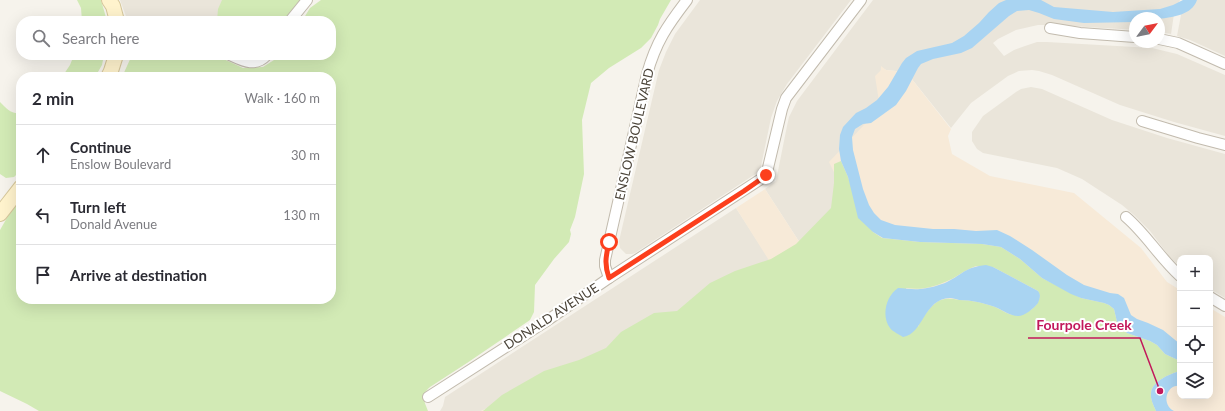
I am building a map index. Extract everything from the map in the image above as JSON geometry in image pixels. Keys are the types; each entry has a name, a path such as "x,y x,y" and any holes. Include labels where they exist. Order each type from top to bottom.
{"street":[{"path":"109,0 113,6 116,16"},
{"path":"294,16 307,0"},
{"name":"ENSLOW BOULEVARD","path":"609,278 605,266 605,260 647,74 652,57 665,30 687,0"},
{"name":"DONALD AVENUE","path":"428,397 551,318 609,278 764,177 767,172 786,98 861,0"},
{"path":"1050,28 1080,33 1129,37"},
{"path":"1165,40 1182,45 1225,64"},
{"path":"110,72 114,60"},
{"path":"243,60 251,63 260,60"},
{"path":"1142,121 1225,145"},
{"path":"0,214 16,193"},
{"path":"1126,217 1142,232 1165,261 1177,273"},
{"path":"1213,299 1225,306"}],"shaded area":[{"path":"120,0 297,0 284,16 126,16"},
{"path":"700,0 851,0 787,84 777,101 771,118 760,171 635,253 626,254 620,248 619,241 659,70 675,34"},
{"path":"873,0 1180,0 1174,14 1171,34 1165,33 1165,12 1129,12 1129,30 1038,25 1016,30 993,43 1004,56 1014,50 1037,42 1152,48 1177,54 1225,75 1225,136 1120,105 1052,75 1032,70 1019,71 1008,76 971,103 951,128 907,73 902,74 896,71 886,70 881,67 880,108 852,209 800,243 765,189 776,181 789,117 797,101"},
{"path":"1187,0 1225,0 1225,56 1190,40 1177,36 1181,15"},
{"path":"881,66 886,70 896,71 902,74 907,73 951,129 948,136 952,154 990,176 1074,193 1141,248 1167,282 1177,288 1177,399 1213,399 1213,310 1225,317 1225,411 481,411 669,328 770,262 736,208 765,189 800,243 852,209 829,162 880,108 875,76 881,70"},
{"path":"1031,87 1042,89 1112,120 1167,138 1225,154 1225,298 1213,291 1213,255 1177,255 1177,264 1150,231 1134,215 1122,205 1082,179 1057,168 983,153 977,149 972,141 972,132 983,116 1021,89"},
{"path":"736,208 771,262 669,328 481,411 440,411 445,397"}],"green space":[{"path":"77,0 101,0 106,16 82,16 81,8"},
{"path":"222,0 301,0 287,16 217,16 218,9"},
{"path":"321,0 671,0 651,38 641,48 609,68 591,83 582,120 584,174 575,217 570,230 571,234 569,242 554,259 535,285 534,312 530,320 430,387 424,396 424,401 428,411 39,411 0,391 0,230 12,209 16,205 16,304 336,304 336,72 124,72 130,60 226,60 243,68 263,67 274,60 336,60 336,16 305,16 310,8"},
{"path":"72,60 103,60 98,72 65,72"},
{"path":"0,102 7,109 16,113 16,175 14,177 6,178 0,174"},
{"path":"841,161 852,189 873,232 882,238 920,242 982,244 1001,247 1020,259 1042,278 1081,298 1109,305 1114,309 1117,322 1127,333 1150,341 1157,345 1165,354 1177,360 1177,372 1162,379 1152,389 1151,398 1156,411 483,411 502,395 544,371 579,360 606,348 621,332 654,313 677,311 710,283 735,271 771,259 796,244 831,208 834,183 834,164","holes":["976,266 993,267 1038,291 1039,300 1033,308 1024,314 1019,315 1012,315 982,303 950,299 941,300 931,307 924,315 918,327 906,288 921,289 935,286"]}],"water":[{"path":"1006,0 1041,0 1054,7 1113,12 1160,9 1183,0 1197,0 1195,5 1186,12 1165,18 1165,12 1129,12 1129,22 1084,23 1054,19 1029,10 1017,11 1009,16 972,48 961,53 933,59 921,64 906,91 896,105 871,123 863,124 855,129 852,137 853,150 863,189 869,205 881,220 895,225 933,229 976,231 997,230 1010,236 1084,285 1118,294 1124,298 1131,315 1163,330 1177,342 1177,360 1165,354 1157,345 1150,341 1127,333 1117,322 1114,309 1109,305 1071,294 1042,278 1020,259 1001,247 982,244 920,242 883,238 873,232 858,218 848,177 841,161 839,149 840,135 843,127 856,113 877,100 888,87 906,58 917,51 952,43 964,36 999,3"},
{"path":"986,265 993,267 1038,291 1040,297 1038,303 1026,313 1018,316 982,303 950,298 941,300 934,304 910,335 903,337 890,328 886,318 886,306 890,296 898,288 917,289 934,287 947,282 973,267"},
{"path":"1177,372 1177,386 1171,388 1166,400 1167,404 1174,411 1156,411 1151,398 1152,389 1158,382"}],"place":[{"name":"Fourpole Creek","path":"1160,391"}],"route":[{"path":"609,242 605,260 605,266 609,278 744,191 766,175"}]}
